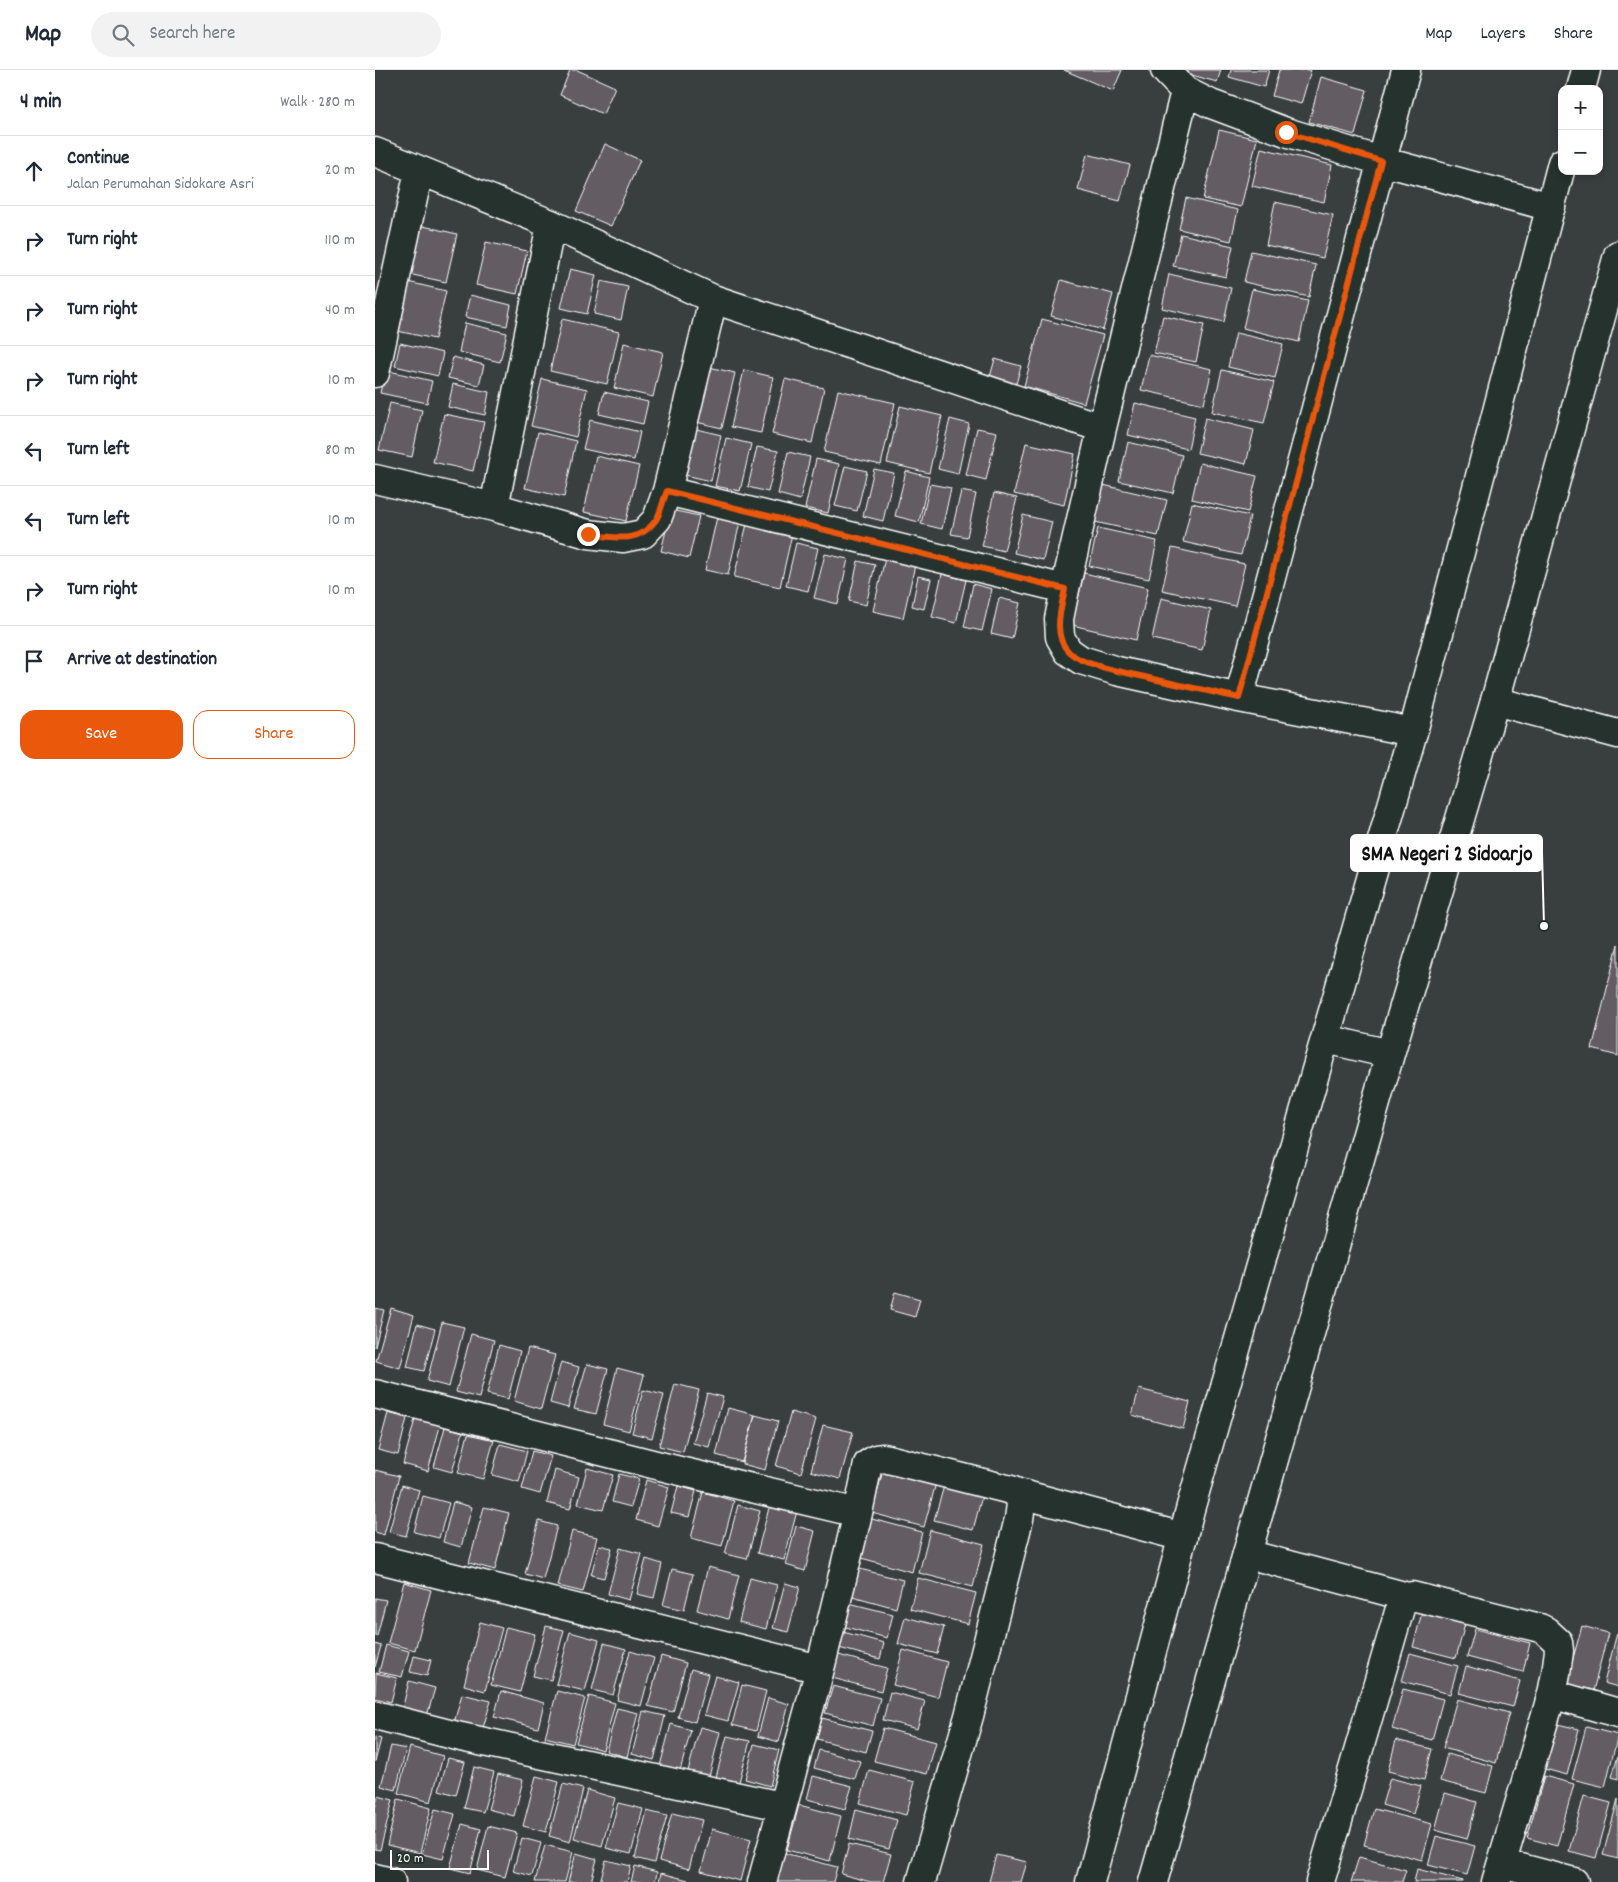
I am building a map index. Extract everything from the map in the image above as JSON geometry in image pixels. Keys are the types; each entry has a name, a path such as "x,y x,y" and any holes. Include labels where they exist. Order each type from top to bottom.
{"street":[{"path":"1165,70 1185,91 1211,104 1286,132 1381,161 1551,206"},
{"path":"1239,698 1406,70"},
{"path":"1582,85 1586,70"},
{"path":"1185,91 1102,428 1065,589 1059,619 1060,637 1068,651 1081,660 1117,671 1239,698 1413,732"},
{"path":"375,152 551,224 713,299 1102,428"},
{"path":"375,373 380,330 419,171"},
{"path":"1090,1882 1183,1537 1413,732 1559,175"},
{"path":"494,507 551,224"},
{"path":"1153,1882 1390,1054 1495,701 1618,255"},
{"path":"375,478 494,507 588,534 623,538 643,534 657,519 667,491 713,299"},
{"path":"667,491 1065,589"},
{"path":"1495,701 1618,734"},
{"path":"1326,1039 1390,1054"},
{"path":"375,1394 684,1472 858,1513"},
{"path":"762,1882 781,1806 820,1669 868,1464 876,1459 884,1458 1011,1490 1183,1537"},
{"path":"921,1882 969,1716 1019,1519 1021,1504 1018,1493"},
{"path":"1247,1554 1408,1597 1416,1596 1540,1628 1558,1642 1559,1651 1552,1694 1499,1873 1574,1882"},
{"path":"375,1558 820,1669"},
{"path":"1320,1882 1401,1605 1408,1597"},
{"path":"1552,1694 1618,1713"},
{"path":"375,1715 461,1737 781,1806"},
{"path":"375,1878 391,1882"}],"building":[{"path":"570,70 577,70 615,87 603,114 560,95"},
{"path":"1064,70 1122,70 1113,91"},
{"path":"1189,70 1221,70 1217,82 1188,74"},
{"path":"1231,70 1269,70 1264,87 1229,77"},
{"path":"1279,70 1311,70 1301,104 1272,96"},
{"path":"1321,77 1367,90 1355,135 1309,122"},
{"path":"1219,130 1257,139 1241,207 1203,199"},
{"path":"605,144 640,160 611,226 576,211"},
{"path":"1261,148 1332,165 1324,202 1252,186"},
{"path":"1087,154 1130,165 1120,201 1078,190"},
{"path":"1186,198 1238,210 1231,241 1179,229"},
{"path":"1275,202 1333,215 1323,258 1266,245"},
{"path":"419,225 457,234 446,282 408,274"},
{"path":"1181,234 1233,246 1226,277 1173,266"},
{"path":"486,242 527,251 517,294 476,285"},
{"path":"1251,251 1316,265 1309,297 1244,282"},
{"path":"570,269 596,275 587,314 561,308"},
{"path":"1169,274 1231,288 1224,322 1162,308"},
{"path":"1061,280 1113,294 1103,330 1051,316"},
{"path":"601,281 628,287 621,320 594,314"},
{"path":"408,282 446,291 435,339 397,331"},
{"path":"1252,289 1308,301 1299,342 1243,328"},
{"path":"470,295 511,305 507,326 465,317"},
{"path":"1163,316 1204,325 1196,362 1154,353"},
{"path":"562,319 619,332 607,384 550,371"},
{"path":"1042,319 1103,335 1084,403 1024,386"},
{"path":"465,323 507,333 500,362 459,352"},
{"path":"1236,333 1283,344 1275,378 1228,367"},
{"path":"400,343 443,353 438,376 395,366"},
{"path":"624,343 663,352 653,397 614,388"},
{"path":"1149,355 1212,369 1204,404 1141,390"},
{"path":"453,357 484,365 479,385 448,378"},
{"path":"995,359 1021,366 1014,391 988,384"},
{"path":"709,367 735,373 722,428 696,422"},
{"path":"385,370 432,381 427,403 380,393"},
{"path":"744,370 773,377 761,433 731,427"},
{"path":"1222,370 1274,382 1264,423 1212,412"},
{"path":"542,379 587,389 576,437 531,426"},
{"path":"785,379 824,388 812,443 772,434"},
{"path":"453,384 489,392 485,415 448,407"},
{"path":"838,390 895,403 881,465 824,452"},
{"path":"604,392 648,402 643,424 599,414"},
{"path":"390,403 422,410 412,457 379,450"},
{"path":"1135,403 1195,417 1188,449 1128,435"},
{"path":"900,406 942,416 929,473 887,463"},
{"path":"444,414 484,422 473,471 433,462"},
{"path":"1205,418 1254,430 1246,464 1197,453"},
{"path":"950,419 969,424 958,474 938,469"},
{"path":"590,420 640,432 634,460 583,449"},
{"path":"692,428 721,435 711,481 681,474"},
{"path":"977,428 997,432 986,480 966,475"},
{"path":"538,432 576,441 564,497 525,488"},
{"path":"726,438 751,444 740,491 715,486"},
{"path":"1128,442 1182,455 1173,493 1119,481"},
{"path":"1026,443 1075,454 1064,505 1014,494"},
{"path":"757,447 778,451 768,492 748,487"},
{"path":"788,452 810,457 800,500 778,494"},
{"path":"596,456 639,466 626,521 584,512"},
{"path":"816,459 839,464 828,513 805,508"},
{"path":"1200,463 1257,476 1248,512 1192,499"},
{"path":"845,466 867,471 857,511 835,506"},
{"path":"874,469 894,473 883,521 863,516"},
{"path":"906,471 929,477 919,522 895,516"},
{"path":"930,484 951,488 942,529 921,524"},
{"path":"1103,485 1167,500 1158,536 1095,522"},
{"path":"961,491 976,494 967,537 951,534"},
{"path":"994,493 1017,498 1004,551 982,546"},
{"path":"1192,503 1250,516 1241,555 1183,542"},
{"path":"671,510 699,516 689,558 661,551"},
{"path":"1023,515 1052,522 1043,560 1014,553"},
{"path":"717,517 740,522 728,575 705,570"},
{"path":"747,524 792,534 780,587 734,577"},
{"path":"1098,528 1157,541 1149,579 1089,566"},
{"path":"796,543 818,548 808,591 786,586"},
{"path":"1172,548 1245,564 1235,606 1162,590"},
{"path":"825,554 848,559 838,604 814,598"},
{"path":"885,558 915,565 903,618 873,611"},
{"path":"858,561 875,565 866,605 849,601"},
{"path":"1084,573 1148,588 1136,640 1072,625"},
{"path":"942,574 966,580 956,623 932,617"},
{"path":"918,576 931,579 924,609 912,606"},
{"path":"973,584 992,589 982,631 964,627"},
{"path":"999,598 1020,603 1012,639 991,634"},
{"path":"1161,598 1211,610 1202,650 1152,639"},
{"path":"1618,944 1618,1056 1592,1049"},
{"path":"895,1292 920,1299 915,1317 890,1310"},
{"path":"375,1308 384,1310 375,1347"},
{"path":"391,1308 414,1315 400,1368 376,1361"},
{"path":"442,1322 464,1327 449,1387 427,1381"},
{"path":"417,1324 435,1329 424,1371 407,1367"},
{"path":"471,1334 494,1340 479,1398 456,1392"},
{"path":"499,1345 520,1351 508,1399 487,1394"},
{"path":"528,1348 555,1355 541,1409 514,1401"},
{"path":"561,1362 579,1367 568,1408 550,1403"},
{"path":"587,1364 608,1369 596,1414 574,1409"},
{"path":"617,1368 644,1375 629,1431 603,1424"},
{"path":"675,1384 699,1390 683,1452 659,1446"},
{"path":"1139,1389 1190,1402 1183,1429 1132,1415"},
{"path":"643,1390 664,1395 652,1438 632,1433"},
{"path":"707,1393 723,1397 709,1447 693,1443"},
{"path":"728,1408 755,1415 742,1462 716,1455"},
{"path":"417,1412 442,1419 428,1471 403,1464"},
{"path":"791,1412 816,1419 801,1473 776,1466"},
{"path":"388,1413 407,1418 398,1455 378,1450"},
{"path":"755,1415 778,1421 765,1470 742,1464"},
{"path":"823,1425 853,1432 840,1479 811,1471"},
{"path":"445,1427 463,1432 452,1472 434,1467"},
{"path":"468,1434 494,1440 483,1479 458,1473"},
{"path":"500,1444 527,1451 519,1482 492,1475"},
{"path":"532,1451 551,1456 540,1494 522,1489"},
{"path":"587,1468 613,1475 603,1510 578,1504"},
{"path":"375,1470 399,1476 384,1535 375,1532"},
{"path":"555,1470 579,1477 570,1509 547,1503"},
{"path":"883,1470 936,1483 924,1527 872,1513"},
{"path":"619,1474 639,1479 631,1507 612,1502"},
{"path":"646,1480 669,1487 658,1526 636,1520"},
{"path":"402,1485 419,1490 406,1536 389,1532"},
{"path":"678,1486 696,1491 689,1517 671,1513"},
{"path":"944,1486 982,1496 973,1530 934,1520"},
{"path":"703,1492 734,1501 722,1546 691,1538"},
{"path":"423,1496 449,1503 439,1538 414,1532"},
{"path":"453,1502 472,1507 461,1547 443,1542"},
{"path":"770,1504 797,1511 784,1560 757,1553"},
{"path":"738,1505 760,1511 747,1559 725,1554"},
{"path":"484,1507 509,1513 495,1570 469,1563"},
{"path":"864,1517 922,1532 912,1572 854,1556"},
{"path":"539,1521 557,1526 543,1579 525,1574"},
{"path":"796,1526 815,1531 805,1571 786,1565"},
{"path":"930,1530 984,1544 973,1587 919,1573"},
{"path":"572,1531 597,1537 583,1592 558,1586"},
{"path":"599,1545 612,1548 604,1578 591,1575"},
{"path":"620,1548 642,1554 629,1600 608,1594"},
{"path":"646,1559 662,1564 654,1598 637,1594"},
{"path":"708,1567 739,1575 728,1619 697,1610"},
{"path":"852,1567 903,1580 896,1608 845,1594"},
{"path":"672,1569 693,1574 684,1610 663,1605"},
{"path":"750,1578 777,1585 766,1629 739,1622"},
{"path":"918,1578 976,1593 968,1624 910,1609"},
{"path":"404,1582 431,1590 415,1650 388,1643"},
{"path":"785,1583 800,1587 788,1632 773,1628"},
{"path":"375,1598 386,1600 377,1636 375,1636"},
{"path":"845,1602 893,1614 887,1638 838,1625"},
{"path":"1422,1612 1465,1624 1456,1658 1413,1647"},
{"path":"905,1617 944,1627 937,1654 898,1644"},
{"path":"480,1622 502,1628 485,1691 464,1685"},
{"path":"546,1626 564,1630 551,1680 533,1676"},
{"path":"1582,1626 1608,1633 1592,1695 1565,1687"},
{"path":"506,1627 535,1634 520,1692 491,1685"},
{"path":"1475,1629 1530,1643 1523,1672 1467,1657"},
{"path":"570,1632 599,1640 585,1691 556,1684"},
{"path":"843,1632 884,1643 880,1659 839,1648"},
{"path":"1618,1633 1618,1687 1604,1683"},
{"path":"604,1643 626,1649 613,1695 592,1690"},
{"path":"375,1644 381,1646 375,1667"},
{"path":"386,1645 409,1651 402,1677 379,1672"},
{"path":"903,1650 947,1662 938,1697 893,1685"},
{"path":"630,1651 654,1658 641,1706 617,1700"},
{"path":"831,1653 887,1668 881,1691 825,1676"},
{"path":"1410,1653 1458,1666 1450,1694 1402,1681"},
{"path":"414,1656 431,1660 427,1676 410,1672"},
{"path":"661,1656 686,1663 673,1712 648,1706"},
{"path":"1466,1666 1520,1681 1513,1707 1459,1693"},
{"path":"691,1669 708,1674 695,1722 678,1717"},
{"path":"376,1673 397,1678 391,1702 375,1698"},
{"path":"715,1676 739,1682 728,1721 704,1715"},
{"path":"409,1681 435,1688 427,1716 402,1710"},
{"path":"742,1685 766,1691 756,1731 732,1725"},
{"path":"833,1686 880,1698 873,1726 825,1713"},
{"path":"1403,1689 1443,1699 1432,1740 1392,1729"},
{"path":"501,1691 544,1703 538,1728 494,1717"},
{"path":"557,1691 585,1698 573,1744 545,1737"},
{"path":"890,1692 925,1701 917,1729 883,1720"},
{"path":"462,1694 491,1701 482,1731 454,1723"},
{"path":"589,1696 615,1703 603,1750 576,1743"},
{"path":"768,1698 789,1704 779,1742 758,1736"},
{"path":"1457,1699 1509,1713 1496,1763 1443,1748"},
{"path":"617,1708 638,1713 627,1757 606,1751"},
{"path":"643,1711 665,1716 654,1760 632,1754"},
{"path":"822,1718 872,1731 866,1752 817,1739"},
{"path":"1553,1723 1579,1729 1567,1775 1541,1768"},
{"path":"671,1724 691,1730 680,1771 660,1766"},
{"path":"700,1727 720,1732 709,1777 688,1771"},
{"path":"1586,1727 1618,1735 1605,1787 1572,1779"},
{"path":"883,1728 936,1742 927,1774 874,1761"},
{"path":"727,1736 750,1741 739,1782 716,1777"},
{"path":"375,1737 381,1739 375,1762"},
{"path":"1396,1740 1432,1749 1424,1780 1388,1771"},
{"path":"754,1744 779,1750 770,1786 745,1779"},
{"path":"391,1746 406,1749 396,1790 381,1786"},
{"path":"410,1747 443,1756 431,1802 398,1793"},
{"path":"819,1750 860,1761 855,1779 814,1768"},
{"path":"1447,1754 1493,1766 1486,1793 1440,1781"},
{"path":"1618,1756 1618,1779 1612,1777"},
{"path":"448,1758 465,1762 456,1795 439,1790"},
{"path":"474,1767 494,1772 483,1812 464,1808"},
{"path":"869,1770 915,1782 906,1815 860,1803"},
{"path":"498,1774 523,1780 514,1816 488,1809"},
{"path":"536,1776 559,1782 546,1832 523,1826"},
{"path":"813,1776 852,1786 845,1809 807,1799"},
{"path":"1544,1776 1574,1784 1557,1846 1527,1838"},
{"path":"1390,1778 1421,1786 1413,1814 1382,1805"},
{"path":"563,1784 583,1789 570,1842 549,1836"},
{"path":"587,1790 615,1798 602,1846 574,1838"},
{"path":"1445,1793 1477,1802 1467,1839 1435,1830"},
{"path":"378,1796 393,1800 380,1850 375,1849 375,1809"},
{"path":"1584,1796 1611,1803 1596,1858 1569,1851"},
{"path":"398,1799 431,1808 420,1853 387,1845"},
{"path":"1618,1799 1618,1859 1603,1855"},
{"path":"618,1803 643,1809 631,1854 606,1848"},
{"path":"799,1805 841,1816 830,1861 787,1850"},
{"path":"435,1809 455,1814 443,1859 422,1854"},
{"path":"856,1809 897,1820 889,1849 849,1839"},
{"path":"1374,1809 1432,1824 1422,1860 1364,1845"},
{"path":"647,1811 667,1816 654,1863 635,1858"},
{"path":"672,1813 702,1820 689,1869 659,1861"},
{"path":"462,1824 481,1829 470,1873 450,1868"},
{"path":"488,1826 517,1833 505,1877 477,1870"},
{"path":"712,1829 751,1839 740,1881 701,1871"},
{"path":"1436,1836 1475,1846 1467,1875 1428,1865"},
{"path":"522,1838 541,1843 532,1876 513,1871"},
{"path":"849,1844 891,1854 883,1882 871,1882 841,1874"},
{"path":"545,1845 573,1852 565,1882 535,1882"},
{"path":"576,1853 597,1859 591,1882 568,1882"},
{"path":"784,1853 837,1867 833,1882 777,1882"},
{"path":"996,1855 1027,1862 1021,1882 989,1882"},
{"path":"1359,1857 1406,1870 1402,1882 1351,1882"},
{"path":"606,1860 631,1866 627,1882 600,1882"},
{"path":"635,1866 657,1872 655,1882 631,1882"},
{"path":"1417,1869 1463,1881 1463,1882 1414,1882"},
{"path":"661,1873 688,1880 687,1882 659,1882"}],"place":[{"name":"SMA Negeri 2 Sidoarjo","path":"1544,926"}],"route":[{"path":"588,534 623,538 643,534 657,519 667,491 1065,589 1059,619 1060,637 1068,651 1081,660 1117,671 1239,698 1381,161 1286,132"}]}
